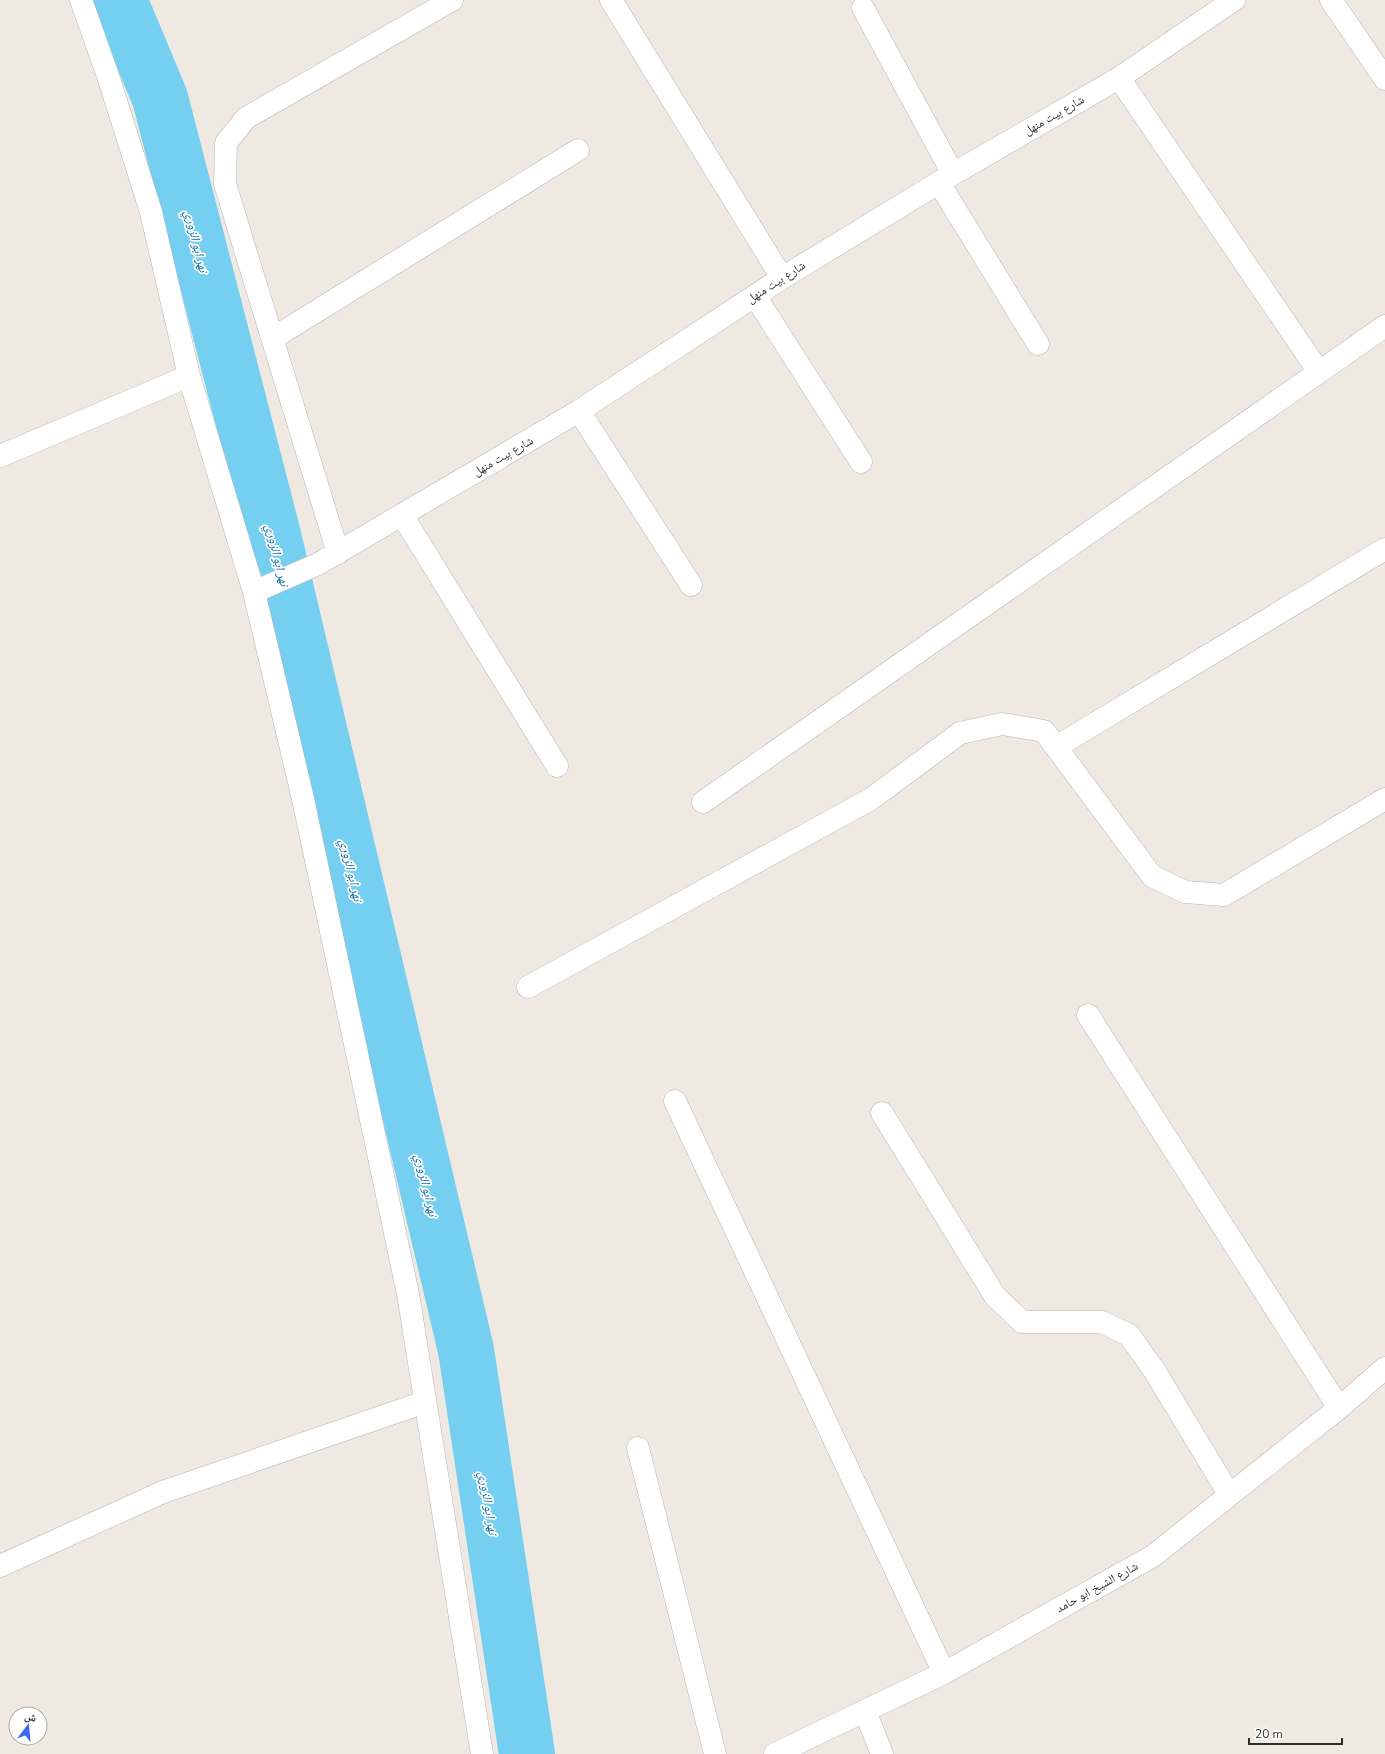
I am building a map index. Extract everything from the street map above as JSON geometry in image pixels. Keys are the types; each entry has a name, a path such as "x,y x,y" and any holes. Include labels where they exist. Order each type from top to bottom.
{"street":[{"path":"81,0 108,76 150,212 189,376 262,589 303,799 408,1294 482,1754"},
{"path":"338,553 225,184 226,143 246,118 452,0"},
{"path":"611,0 782,278"},
{"name":"شارع بيت منهل","path":"262,589 318,564 338,553 579,411 782,278 946,178 1119,78 1234,0"},
{"path":"1331,0 1385,79"},
{"path":"863,8 946,178 1038,344"},
{"path":"1119,78 1319,372"},
{"path":"273,338 578,150"},
{"path":"755,296 861,462"},
{"path":"703,802 1385,326"},
{"path":"0,456 189,376"},
{"path":"579,411 691,584"},
{"path":"402,515 557,766"},
{"path":"1056,747 1385,549"},
{"path":"528,987 871,799 960,733 1002,724 1044,731 1152,876 1185,892 1224,895 1385,799"},
{"path":"1088,1015 1339,1408"},
{"path":"675,1101 944,1673"},
{"path":"882,1113 995,1296 1022,1322 1102,1322 1130,1335 1154,1370 1229,1494"},
{"name":"شارع الشيخ ابو حامد","path":"775,1754 944,1673 1153,1556 1339,1408 1385,1368"},
{"path":"0,1566 163,1492 425,1402"},
{"path":"638,1448 715,1754"},
{"path":"865,1711 882,1754"}],"waterway":[{"name":"نهر ابو الزوري","path":"119,0 160,98 273,535 466,1350 527,1754"}]}
